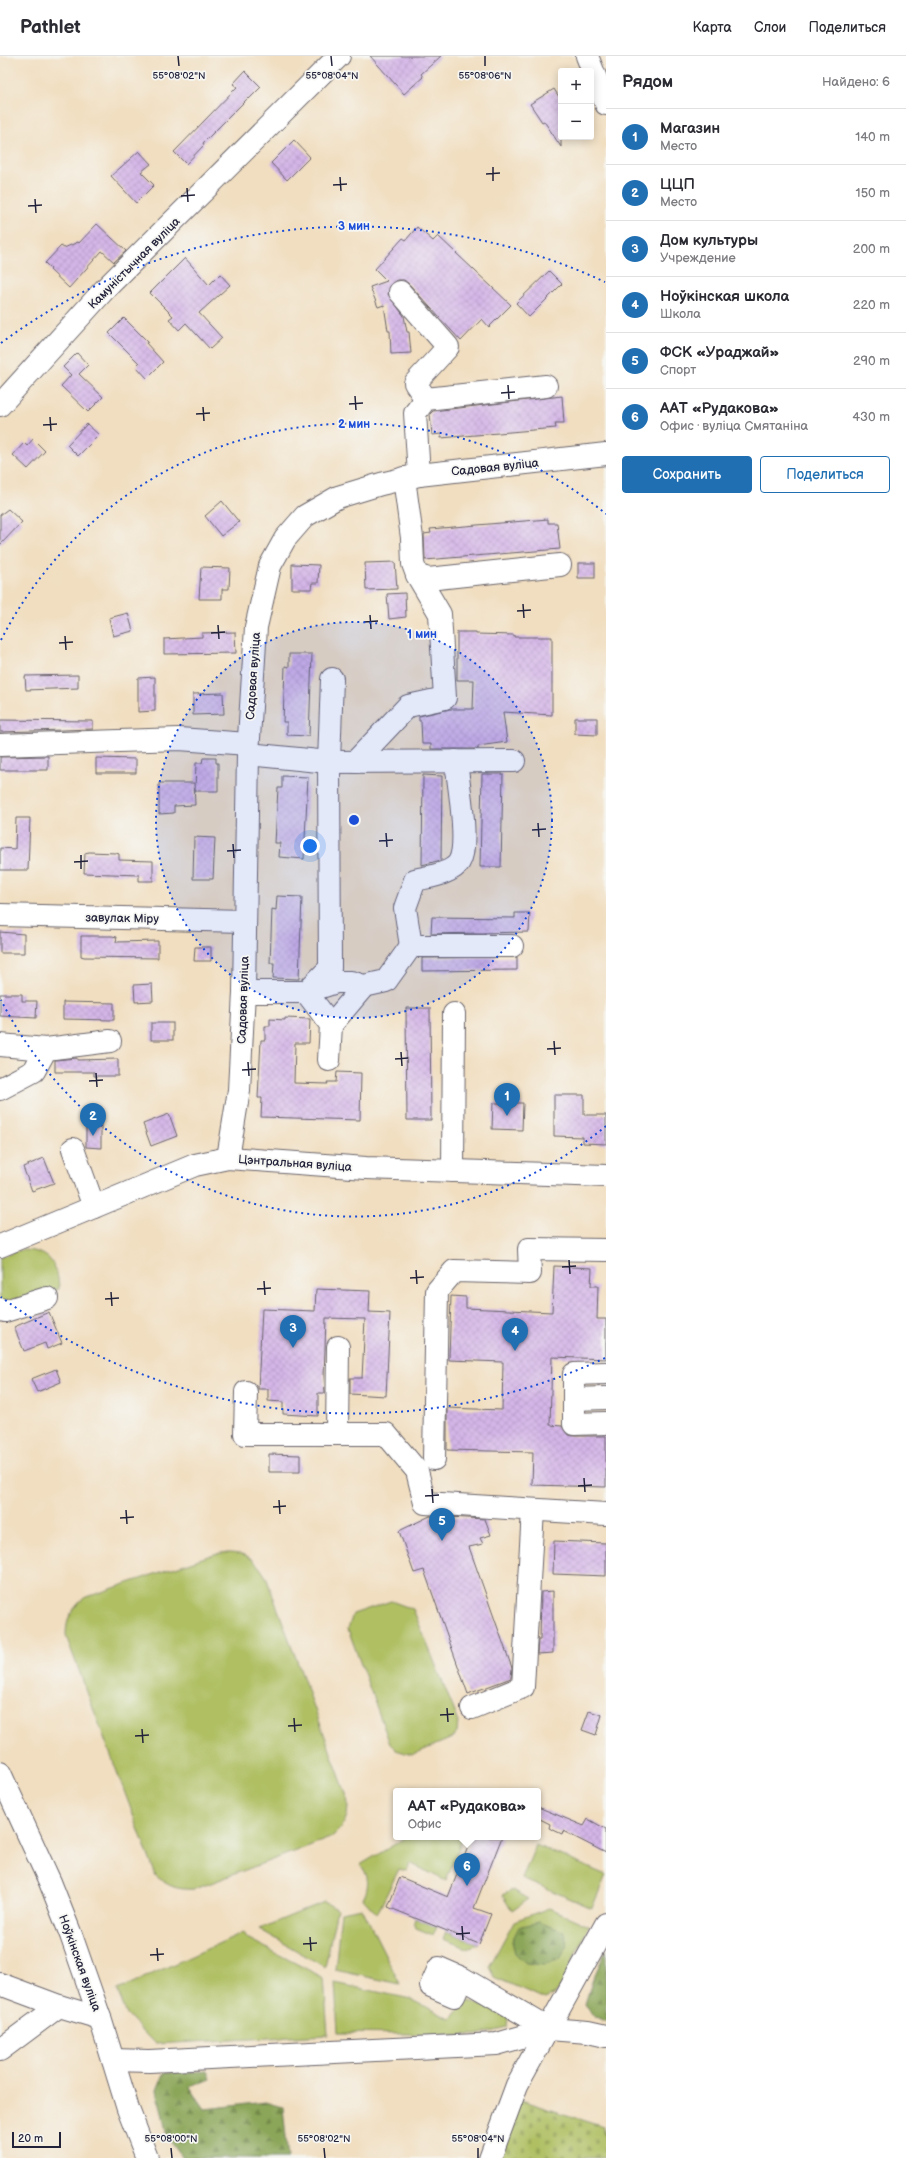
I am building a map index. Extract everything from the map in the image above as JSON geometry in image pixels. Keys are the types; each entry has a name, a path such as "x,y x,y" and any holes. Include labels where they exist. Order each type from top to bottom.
{"street":[{"name":"Камуністычная вуліца","path":"0,405 105,289 339,56"},
{"path":"587,56 606,104"},
{"path":"400,292 448,347 415,383 426,399"},
{"path":"355,762 408,706 445,698 440,614 417,576 413,564 412,477 414,413 426,399 546,386"},
{"name":"Садовая вуліца","path":"228,1158 239,1090 244,992 248,749 256,627 270,566 285,539 305,516 338,497 412,477 606,454"},
{"path":"417,576 428,579 560,565"},
{"path":"306,992 330,968 329,762 332,679"},
{"path":"0,745 179,739 329,762 514,760"},
{"path":"244,992 306,992 336,982 351,982 364,986 386,981 411,946 405,908 415,880 450,870 459,862 464,837 456,761"},
{"name":"завулак Міру","path":"0,914 244,921"},
{"path":"411,946 512,946"},
{"path":"329,1060 331,1025 364,986"},
{"path":"306,992 331,1025"},
{"path":"453,1171 454,1014"},
{"path":"0,1045 46,1049 110,1041"},
{"path":"0,1089 34,1071 46,1049"},
{"path":"73,1149 94,1207"},
{"name":"Цэнтральная вуліца","path":"0,1246 195,1165 228,1158 366,1168 606,1176"},
{"path":"434,1459 437,1291 454,1271 530,1273 529,1249 606,1250"},
{"path":"0,1309 5,1311 47,1298"},
{"path":"337,1434 338,1347"},
{"path":"606,1373 574,1374 574,1424 606,1423"},
{"path":"246,1392 245,1434 386,1434 417,1471 425,1503 606,1514"},
{"path":"574,1399 606,1398"},
{"path":"472,1708 523,1687 533,1510"},
{"name":"Ноўкінская вуліца","path":"0,1772 50,1882 72,1935 100,2018 128,2109 147,2158"},
{"path":"490,2158 517,2085 606,1924"},
{"path":"462,1978 549,2029"},
{"path":"0,1984 58,2006 100,2018"},
{"path":"0,2050 58,2006"},
{"path":"113,2060 149,2061 497,2044 549,2029 588,2032 606,2036"}],"green space":[{"path":"21,1250 39,1252 50,1260 57,1272 59,1289 4,1307 0,1305 0,1257"},
{"path":"236,1552 247,1556 255,1562 266,1577 347,1796 348,1809 343,1825 330,1838 195,1889 184,1889 165,1883 156,1876 66,1636 66,1630 70,1615 84,1598 214,1554"},
{"path":"391,1601 413,1609 458,1720 457,1733 452,1738 412,1755 396,1750 390,1744 348,1629 353,1614"},
{"path":"402,1840 462,1840 446,1881 410,1863 407,1871 399,1869 377,1914 363,1899 368,1882 366,1873 360,1865"},
{"path":"536,1845 606,1875 592,1908 522,1878"},
{"path":"513,1890 529,1899 512,1911 502,1895"},
{"path":"324,1902 337,1909 325,1967 259,1929"},
{"path":"362,1908 400,1984 335,1970 341,1912"},
{"path":"549,1908 589,1926 558,1992 545,1999 494,1977 489,1967 514,1921"},
{"path":"415,1918 437,1927 433,1935 416,1928 414,1922"},
{"path":"539,1922 563,1931 568,1945 560,1959 543,1965 526,1963 515,1953 512,1941 519,1927"},
{"path":"446,1931 479,1944 467,1948 443,1939"},
{"path":"244,1932 247,1938 324,1978 328,2035 155,2044 127,2015 117,1990"},
{"path":"606,1950 606,2022 592,2015 585,2004 593,1979"},
{"path":"335,1983 411,1999 450,2019 469,2001 489,2008 508,2018 507,2028 477,2035 338,2033"},
{"path":"207,2071 210,2079 190,2087 205,2109 266,2102 283,2107 288,2158 183,2158 167,2137 157,2090 164,2073"},
{"path":"518,2099 604,2127 606,2158 496,2158"}],"building":[{"path":"370,56 441,56 421,74 423,77 404,94"},
{"path":"245,71 261,87 203,143 204,145 186,164 174,152 237,87 233,84"},
{"path":"554,89 558,95 558,140 561,140 561,147 544,121 542,122 530,104"},
{"path":"294,140 310,157 287,180 271,163"},
{"path":"139,151 151,164 141,172 154,185 136,203 111,176"},
{"path":"97,224 126,251 114,262 102,251 69,288 50,270 51,269 45,263 61,246 64,248 78,242 79,243"},
{"path":"417,227 433,241 438,236 511,305 489,327 482,319 461,341 409,284 404,280 397,280 392,283 388,294 404,316 407,332 409,332 411,353 391,354 390,331 388,331 384,305 378,307 370,287 387,281 375,269 403,238 406,240"},
{"path":"185,258 209,285 220,274 230,285 199,313 222,338 210,349 186,323 179,330 169,319 173,316 150,293"},
{"path":"549,271 562,284 529,317 516,303"},
{"path":"124,318 148,342 146,343 163,362 147,378 136,366 139,363 109,333"},
{"path":"77,353 88,365 79,374 103,397 88,412 61,386 71,375 63,367"},
{"path":"562,396 564,423 555,423 556,428 441,438 441,434 432,435 430,414 433,411"},
{"path":"87,424 99,435 78,456 67,445"},
{"path":"33,439 45,451 28,469 13,455 24,443 27,446"},
{"path":"222,501 239,522 221,536 205,516"},
{"path":"8,509 22,522 0,545 0,515"},
{"path":"548,519 548,523 557,523 560,549 425,560 424,534 431,533 430,529"},
{"path":"395,562 397,589 366,590 365,563"},
{"path":"578,563 595,563 595,578 578,578"},
{"path":"292,564 319,565 318,583 312,583 311,589 292,589"},
{"path":"201,567 230,568 229,589 222,589 222,599 199,599"},
{"path":"405,593 406,617 389,619 387,594"},
{"path":"128,613 133,631 113,636 109,618"},
{"path":"235,632 236,653 164,654 164,639 202,637 202,633"},
{"path":"457,632 514,635 514,637 552,637 552,715 503,712 507,742 478,746 478,749 431,749 431,744 422,744 421,721 419,721 419,716 450,709 473,709 474,680 457,680"},
{"path":"289,654 312,654 309,736 287,735 287,722 283,722 285,666 289,667"},
{"path":"78,675 78,688 26,690 25,676"},
{"path":"155,677 155,711 138,712 138,678"},
{"path":"223,693 224,714 193,715 193,694"},
{"path":"575,718 597,718 597,735 575,734"},
{"path":"0,720 93,721 93,729 0,732"},
{"path":"48,756 48,770 0,770 0,757"},
{"path":"96,758 136,759 136,773 96,773"},
{"path":"203,758 216,758 216,763 218,763 218,791 195,791 196,763 202,763"},
{"path":"482,774 503,774 501,867 480,867"},
{"path":"423,775 442,776 441,860 422,865"},
{"path":"282,776 308,777 304,859 279,857 280,843 275,843 278,788 282,788"},
{"path":"159,783 194,783 195,805 174,806 174,813 159,814"},
{"path":"16,818 30,818 28,870 0,870 0,848 15,849"},
{"path":"194,837 215,838 213,879 193,879"},
{"path":"85,853 116,853 119,854 119,860 153,861 153,881 139,881 139,875 84,873"},
{"path":"277,896 302,897 299,979 273,978 274,963 270,963 272,909 276,910"},
{"path":"515,913 530,913 529,932 431,934 432,917 515,918"},
{"path":"0,932 24,934 24,953 0,953"},
{"path":"81,936 112,936 117,937 116,942 158,941 158,958 84,957 81,956"},
{"path":"195,947 211,947 211,961 194,961"},
{"path":"517,957 517,970 422,971 422,958"},
{"path":"152,984 153,1001 135,1002 134,985"},
{"path":"0,994 22,994 22,1001 37,1001 36,1018 0,1016"},
{"path":"63,1002 114,1003 114,1020 63,1019"},
{"path":"406,1008 430,1008 431,1120 407,1120"},
{"path":"285,1018 310,1019 309,1043 295,1043 294,1083 328,1084 327,1082 336,1082 337,1072 361,1073 360,1120 261,1117 262,1098 258,1098 261,1040 265,1040 265,1026 270,1026 270,1019 285,1020"},
{"path":"151,1023 173,1023 173,1040 151,1040"},
{"path":"77,1058 77,1060 118,1059 118,1076 94,1076 94,1072 55,1072 55,1060"},
{"path":"554,1095 584,1095 584,1115 606,1115 606,1144 583,1143 583,1137 554,1136"},
{"path":"493,1103 523,1103 522,1130 492,1129"},
{"path":"89,1109 101,1110 101,1148 86,1147 86,1124 89,1124"},
{"path":"169,1114 177,1136 151,1146 143,1124"},
{"path":"44,1158 54,1183 32,1191 23,1167"},
{"path":"554,1266 592,1268 591,1286 598,1286 597,1319 606,1319 606,1359 552,1357 550,1425 562,1426 568,1435 606,1436 606,1487 532,1485 533,1452 447,1450 447,1408 502,1410 503,1362 449,1360 451,1296 466,1297 466,1308 552,1312"},
{"path":"316,1289 370,1291 369,1312 390,1313 386,1396 350,1394 350,1378 362,1378 365,1319 326,1318 324,1377 325,1393 318,1393 318,1416 283,1414 283,1402 268,1401 268,1389 258,1389 262,1309 315,1311"},
{"path":"49,1312 62,1343 47,1349 45,1343 24,1351 14,1327"},
{"path":"56,1369 61,1382 37,1392 31,1379"},
{"path":"269,1454 300,1455 300,1472 269,1472"},
{"path":"430,1516 485,1519 491,1535 480,1538 483,1544 469,1547 512,1668 511,1678 468,1694 424,1570 414,1573 399,1531"},
{"path":"554,1541 606,1543 606,1576 553,1574"},
{"path":"553,1591 553,1653 537,1654 538,1640 540,1640 541,1592"},
{"path":"589,1711 602,1715 596,1735 582,1730"},
{"path":"541,1808 584,1826 588,1819 606,1829 606,1853 563,1831 562,1834 549,1828 550,1824 541,1820"},
{"path":"471,1840 501,1840 474,1908 491,1914 479,1944 388,1907 400,1877 448,1897"}],"place":[{"name":"Магазин","path":"507,1116"},
{"name":"ЦЦП","path":"93,1136"},
{"name":"Дом культуры","path":"293,1348"},
{"name":"Ноўкінская школа","path":"515,1351"},
{"name":"ФСК «Ураджай»","path":"442,1541"},
{"name":"ААТ «Рудакова»","path":"467,1886"}]}
